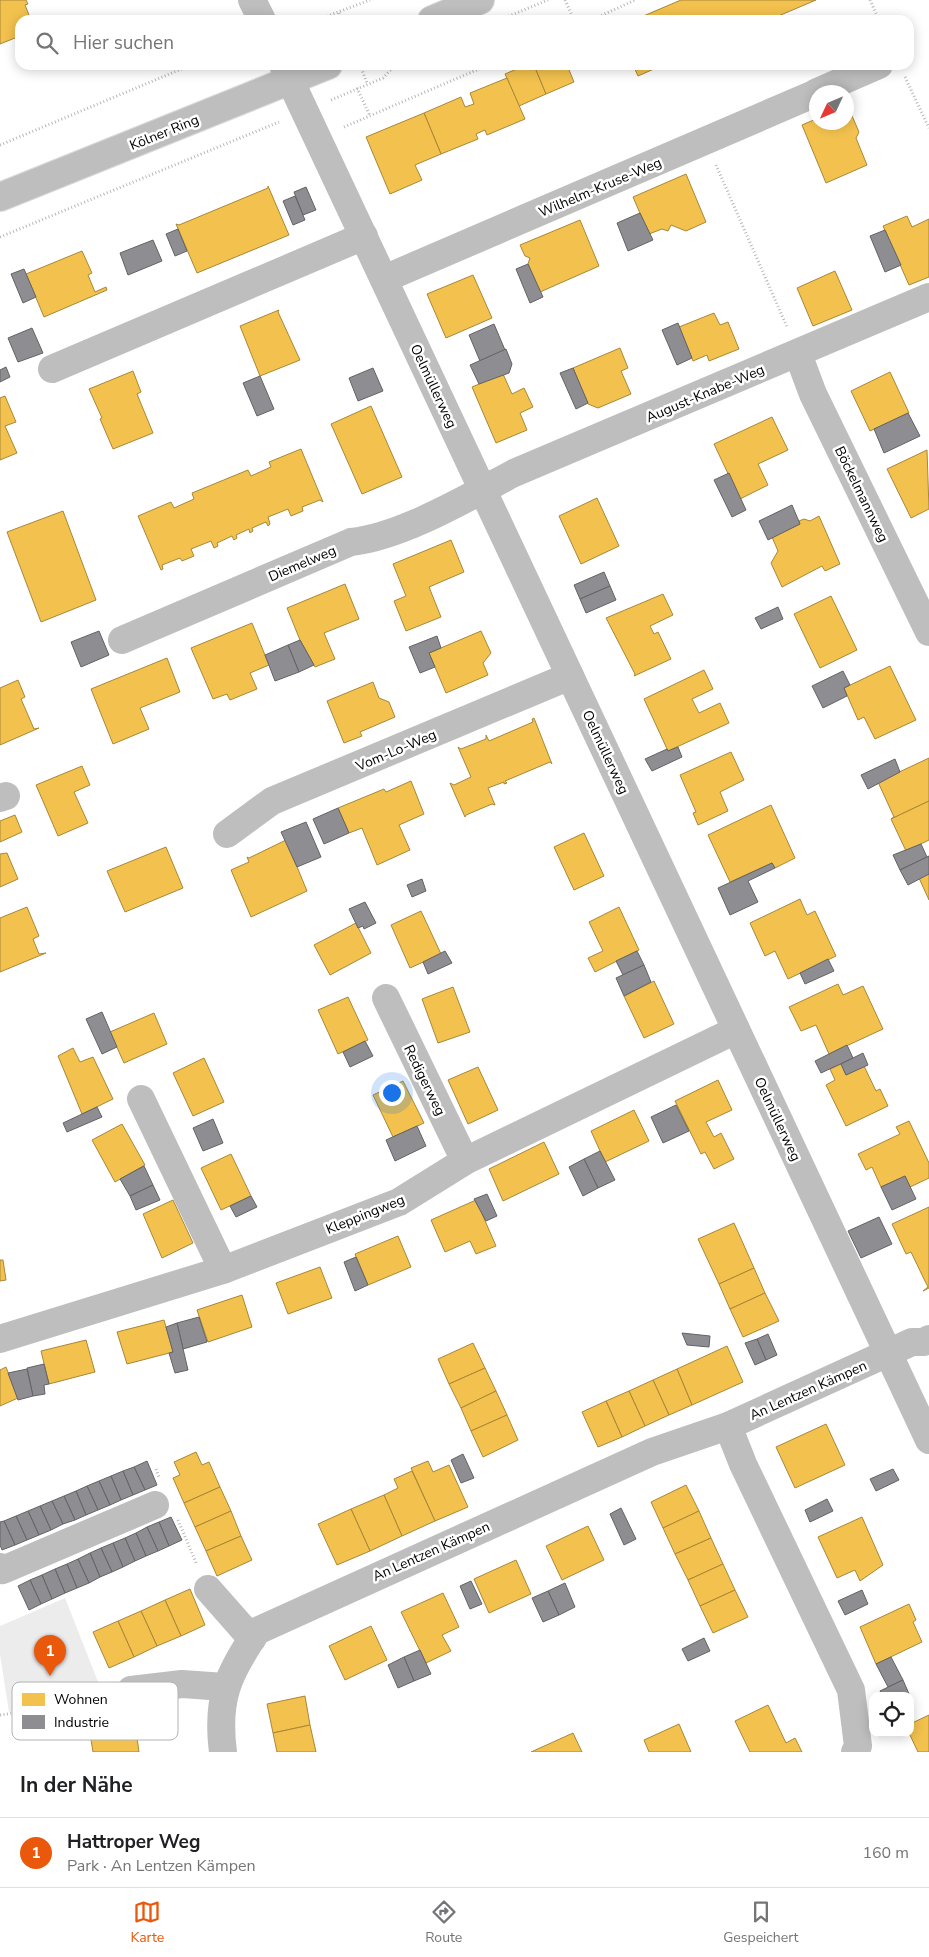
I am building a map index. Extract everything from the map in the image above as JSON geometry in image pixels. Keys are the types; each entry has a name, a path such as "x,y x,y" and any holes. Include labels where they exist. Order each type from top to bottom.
{"street":[{"path":"252,0 260,15"},
{"path":"444,15 480,0"},
{"name":"Kölner Ring","path":"0,197 287,73 302,70"},
{"name":"Wilhelm-Kruse-Weg","path":"842,85 888,70"},
{"name":"Oelmüllerweg","path":"287,73 929,1440"},
{"name":"Wilhelm-Kruse-Weg","path":"384,279 809,97"},
{"path":"52,369 364,236"},
{"name":"August-Knabe-Weg","path":"483,489 514,473 929,297"},
{"name":"Böckelmannweg","path":"798,354 813,394 929,632"},
{"name":"Diemelweg","path":"122,640 351,542 371,540 442,510 483,489"},
{"name":"Vom-Lo-Weg","path":"227,834 272,801 570,676"},
{"name":"Redigerweg","path":"386,998 465,1161"},
{"name":"Kleppingweg","path":"0,1339 223,1270 400,1202 465,1161 736,1030"},
{"path":"141,1099 223,1270"},
{"path":"888,1354 912,1342 924,1342 929,1339"},
{"name":"An Lentzen Kämpen","path":"223,1752 220,1725 225,1687 241,1654 257,1631 293,1613 652,1452 728,1426 888,1354"},
{"path":"728,1426 743,1464 851,1690 858,1746 855,1752"},
{"path":"0,1567 2,1570 164,1501"},
{"path":"208,1589 252,1639"},
{"path":"178,1684 225,1687"}],"path":[{"path":"333,15 370,0"},
{"path":"511,15 548,0"},
{"path":"565,0 572,15"},
{"path":"602,15 634,0"},
{"path":"870,0 877,15"},
{"path":"0,145 179,70"},
{"path":"362,70 367,83"},
{"path":"0,237 305,111 367,83 383,78 390,70"},
{"path":"318,138 476,70"},
{"path":"892,70 929,128"},
{"path":"357,88 370,116"},
{"path":"706,142 798,354"},
{"path":"156,1469 164,1501 208,1589"}],"shaded area":[{"path":"65,1598 98,1682 12,1682 12,1712 9,1712 0,1654 0,1626"}],"building: Wohnen":[{"path":"0,0 26,0 28,4 25,5 29,15 15,15 15,38 0,44"},
{"path":"681,0 816,0 781,15 646,15"},
{"path":"514,70 536,70 546,94 519,106 505,74"},
{"path":"536,70 569,70 574,82 546,94"},
{"path":"635,70 652,70 638,76"},
{"path":"507,78 525,119 487,135 485,130 476,134 478,139 441,154 424,113 461,97 465,107 474,104 470,93"},
{"path":"424,113 441,154 415,165 422,180 390,194 366,137"},
{"path":"854,120 859,132 856,138 867,165 826,183 802,125 809,122 809,130 854,130"},
{"path":"686,174 706,222 686,231 671,225 668,231 662,229 649,234 633,197"},
{"path":"268,186 289,235 197,273 176,224 179,225 268,188"},
{"path":"907,216 912,227 929,219 929,277 909,285 883,226"},
{"path":"580,220 599,266 540,292 528,264 530,258 525,256 520,245"},
{"path":"82,251 92,273 88,275 95,292 106,287 107,290 44,317 26,274"},
{"path":"835,271 852,310 813,326 797,288"},
{"path":"473,275 492,318 446,338 427,294"},
{"path":"279,310 278,312 300,360 260,376 240,326"},
{"path":"714,313 720,325 728,322 739,349 709,361 707,355 693,361 679,327"},
{"path":"620,348 628,368 621,371 631,394 598,408 588,404 573,368"},
{"path":"133,371 141,392 137,394 153,433 113,449 89,389"},
{"path":"890,372 909,413 870,431 851,391"},
{"path":"503,374 512,394 524,388 533,407 520,413 527,430 496,443 472,387"},
{"path":"5,396 16,422 5,426 17,453 0,460 0,398"},
{"path":"371,406 402,477 362,494 331,424"},
{"path":"772,417 788,450 758,464 768,485 740,499 714,444"},
{"path":"301,449 323,502 320,500 302,507 303,511 291,516 288,509 268,517 270,524 268,526 266,522 252,528 253,531 250,533 249,529 236,535 237,538 234,540 232,536 217,543 218,546 214,548 211,541 191,549 194,556 182,561 180,558 162,565 163,569 161,570 138,516 171,502 174,508 194,499 192,493 248,470 251,476 271,467 269,462"},
{"path":"927,450 929,509 911,518 887,469"},
{"path":"597,498 619,546 581,564 559,516"},
{"path":"63,511 96,600 41,622 7,532"},
{"path":"819,516 840,564 825,571 822,566 782,587 771,563 778,551 772,537 800,524 799,521 804,519 810,521"},
{"path":"451,540 464,572 429,587 441,617 406,631 394,601 406,596 393,564"},
{"path":"345,584 359,619 324,633 335,659 315,667 300,640 287,608"},
{"path":"663,594 673,615 650,626 654,634 658,632 671,659 634,676 635,674 606,618"},
{"path":"831,596 857,650 820,668 794,614"},
{"path":"252,623 269,665 250,673 257,689 230,700 227,694 213,699 191,648"},
{"path":"481,631 491,653 483,663 488,675 446,693 429,653"},
{"path":"167,658 180,692 140,708 149,729 113,744 91,689"},
{"path":"890,666 916,720 875,739 864,717 858,720 844,688"},
{"path":"704,670 713,689 692,699 699,713 720,703 729,723 668,751 644,699"},
{"path":"18,680 25,697 21,699 34,729 39,728 0,745 0,688"},
{"path":"373,682 379,698 389,702 395,717 360,732 362,736 344,743 327,701"},
{"path":"534,718 552,764 550,762 505,781 507,783 504,784 504,782 488,788 495,805 492,804 465,817 450,783 454,785 471,777 458,747 461,749 486,739 486,735 489,741 533,722 532,719"},
{"path":"731,752 744,780 720,792 728,811 698,825 693,813 696,812 680,775"},
{"path":"929,758 929,801 891,819 894,817 878,782"},
{"path":"82,766 90,785 74,792 88,823 58,836 36,785"},
{"path":"411,781 424,814 399,825 410,850 377,865 362,828 349,833 338,808 384,789 386,792"},
{"path":"929,801 929,840 906,851 891,819"},
{"path":"771,805 795,858 775,868 772,863 730,882 708,835"},
{"path":"15,815 22,832 0,842 0,821"},
{"path":"584,833 604,876 574,890 554,847"},
{"path":"286,840 307,891 251,917 231,870 249,862 247,857 249,858"},
{"path":"166,847 183,888 125,912 107,871"},
{"path":"7,853 18,879 0,887 0,854"},
{"path":"929,874 929,900 919,878"},
{"path":"800,899 807,915 815,911 836,956 788,979 775,951 765,956 750,923"},
{"path":"27,907 39,936 33,939 39,954 46,953 0,972 0,918"},
{"path":"619,907 639,950 595,972 588,958 603,951 589,922"},
{"path":"421,911 441,954 410,968 391,925"},
{"path":"356,923 371,953 330,975 314,945"},
{"path":"654,981 674,1024 644,1038 624,996"},
{"path":"838,984 843,995 863,986 883,1029 829,1054 816,1025 801,1031 789,1007"},
{"path":"453,987 470,1032 438,1043 422,999"},
{"path":"348,997 368,1040 338,1054 318,1010"},
{"path":"154,1013 167,1044 124,1063 110,1032"},
{"path":"73,1048 80,1062 93,1057 113,1099 82,1114 58,1056"},
{"path":"204,1058 224,1102 193,1116 173,1073"},
{"path":"841,1064 846,1075 864,1066 876,1091 880,1089 888,1106 846,1126 826,1085 835,1080 830,1069"},
{"path":"478,1067 498,1110 468,1124 448,1080"},
{"path":"718,1080 732,1110 706,1122 714,1137 721,1133 734,1159 714,1169 705,1152 701,1154 675,1101"},
{"path":"403,1081 424,1123 393,1137 373,1095"},
{"path":"634,1110 649,1141 605,1162 591,1131"},
{"path":"909,1121 929,1163 929,1178 910,1187 905,1176 881,1187 872,1167 866,1170 858,1154 900,1134 896,1127"},
{"path":"122,1124 145,1165 115,1182 92,1140"},
{"path":"544,1142 559,1174 503,1201 489,1169"},
{"path":"231,1154 251,1196 221,1210 201,1168"},
{"path":"173,1200 193,1243 162,1258 143,1214"},
{"path":"476,1200 496,1246 476,1254 470,1241 445,1252 431,1220"},
{"path":"929,1207 929,1288 923,1291 928,1287 911,1252 906,1254 892,1224"},
{"path":"734,1223 754,1268 719,1284 698,1239"},
{"path":"398,1236 411,1267 368,1285 355,1254"},
{"path":"0,1260 3,1260 6,1280 0,1281"},
{"path":"320,1267 332,1298 288,1314 276,1283"},
{"path":"754,1268 765,1293 730,1309 719,1284"},
{"path":"765,1293 779,1321 743,1337 730,1309"},
{"path":"242,1295 252,1327 208,1342 197,1310"},
{"path":"164,1320 173,1352 127,1364 117,1332"},
{"path":"86,1340 95,1372 49,1384 41,1351"},
{"path":"473,1343 485,1368 449,1384 438,1359"},
{"path":"727,1346 743,1382 692,1405 677,1369"},
{"path":"6,1367 18,1398 0,1406 0,1370"},
{"path":"485,1368 496,1391 461,1408 449,1384"},
{"path":"677,1369 692,1405 669,1415 653,1380"},
{"path":"653,1380 669,1415 645,1426 629,1391"},
{"path":"496,1391 507,1415 471,1431 461,1408"},
{"path":"629,1391 645,1426 622,1437 606,1401"},
{"path":"606,1401 622,1437 598,1447 582,1412"},
{"path":"507,1415 518,1440 483,1457 471,1431"},
{"path":"826,1424 845,1465 795,1488 776,1447"},
{"path":"196,1452 202,1465 209,1462 220,1487 184,1503 173,1478 180,1475 174,1462"},
{"path":"428,1461 433,1472 449,1465 468,1507 435,1521 411,1468"},
{"path":"412,1471 435,1521 402,1536 384,1495 398,1488 394,1479"},
{"path":"686,1485 699,1511 663,1528 651,1502"},
{"path":"220,1487 231,1511 195,1527 184,1503"},
{"path":"384,1495 402,1536 370,1551 351,1509"},
{"path":"351,1509 370,1551 337,1565 318,1524"},
{"path":"231,1511 241,1536 206,1551 195,1527"},
{"path":"699,1511 711,1538 675,1554 663,1528"},
{"path":"862,1517 883,1565 860,1581 855,1570 837,1578 818,1537"},
{"path":"588,1526 604,1560 562,1580 546,1546"},
{"path":"241,1536 252,1560 217,1576 206,1551"},
{"path":"711,1538 723,1564 688,1580 675,1554"},
{"path":"516,1560 531,1594 489,1613 474,1579"},
{"path":"723,1564 735,1590 700,1606 688,1580"},
{"path":"190,1589 205,1625 181,1636 165,1600"},
{"path":"735,1590 748,1617 713,1633 700,1606"},
{"path":"443,1593 459,1627 442,1635 451,1651 426,1663 401,1612"},
{"path":"165,1600 181,1636 157,1646 141,1611"},
{"path":"909,1604 916,1620 913,1622 922,1642 876,1664 860,1627"},
{"path":"141,1611 157,1646 134,1657 118,1621"},
{"path":"118,1621 134,1657 109,1668 93,1632"},
{"path":"371,1626 387,1660 345,1680 329,1646"},
{"path":"305,1696 310,1725 273,1733 267,1704"},
{"path":"768,1705 786,1743 795,1738 802,1752 750,1752 735,1721"},
{"path":"929,1715 929,1752 918,1752 911,1737 914,1737 914,1722"},
{"path":"679,1724 691,1752 649,1752 644,1740"},
{"path":"310,1725 316,1752 277,1752 273,1733"},
{"path":"573,1733 582,1752 531,1752"},
{"path":"91,1740 137,1740 139,1752 93,1752"}],"building: Industrie":[{"path":"306,187 316,210 303,215 294,192"},
{"path":"295,196 305,220 293,225 283,201"},
{"path":"640,213 653,240 628,251 617,223"},
{"path":"178,229 187,251 175,256 166,234"},
{"path":"885,230 901,265 885,272 870,236"},
{"path":"153,240 162,261 128,275 120,253"},
{"path":"528,264 543,297 530,303 516,269"},
{"path":"24,269 36,297 23,303 11,274"},
{"path":"678,323 692,358 677,365 662,330"},
{"path":"494,324 505,350 480,361 469,335"},
{"path":"32,328 43,353 18,362 8,338"},
{"path":"506,349 512,364 509,373 479,384 470,365"},
{"path":"6,367 10,377 0,382 0,370"},
{"path":"373,368 383,391 358,401 349,378"},
{"path":"573,368 588,403 576,409 560,373"},
{"path":"260,376 274,409 257,416 243,383"},
{"path":"908,413 920,436 884,453 874,429"},
{"path":"729,473 746,510 732,517 714,480"},
{"path":"792,505 800,524 768,540 759,521"},
{"path":"604,572 610,586 580,599 574,585"},
{"path":"610,586 616,600 586,613 580,599"},
{"path":"778,607 783,619 761,629 755,618"},
{"path":"99,631 109,655 81,667 71,642"},
{"path":"437,636 441,648 429,653 435,667 420,673 409,647"},
{"path":"300,640 314,665 299,672 288,645"},
{"path":"288,645 299,672 275,681 265,655"},
{"path":"843,671 850,685 844,688 847,696 823,708 812,686"},
{"path":"678,747 682,757 652,771 645,759 667,749 668,751"},
{"path":"895,759 900,772 868,789 861,775"},
{"path":"338,808 349,833 324,844 313,819"},
{"path":"306,822 321,857 297,867 281,832"},
{"path":"921,844 927,857 900,870 893,855"},
{"path":"929,856 929,874 908,885 900,870"},
{"path":"772,863 775,868 748,881 758,902 730,915 718,888"},
{"path":"422,879 426,891 412,897 407,885"},
{"path":"365,902 376,923 364,929 363,926 358,928 349,909"},
{"path":"445,951 452,963 428,974 423,962"},
{"path":"637,951 644,965 623,975 616,961"},
{"path":"828,959 834,971 805,984 800,973"},
{"path":"644,965 651,982 624,996 616,978"},
{"path":"102,1012 117,1047 102,1054 86,1019"},
{"path":"365,1041 373,1056 350,1067 343,1052"},
{"path":"847,1045 853,1058 821,1073 815,1061"},
{"path":"863,1053 868,1065 846,1075 841,1064"},
{"path":"676,1105 689,1131 663,1143 651,1117"},
{"path":"97,1107 102,1117 67,1132 63,1123"},
{"path":"213,1119 223,1143 203,1151 193,1128"},
{"path":"417,1126 426,1146 395,1161 386,1140"},
{"path":"600,1151 615,1180 598,1188 584,1159"},
{"path":"584,1159 598,1188 583,1196 569,1167"},
{"path":"144,1166 153,1185 130,1196 120,1179"},
{"path":"905,1176 916,1199 892,1210 881,1187"},
{"path":"153,1185 160,1200 136,1210 130,1196"},
{"path":"487,1194 497,1216 486,1221 474,1199"},
{"path":"251,1196 257,1207 236,1217 230,1206"},
{"path":"879,1217 892,1244 861,1258 848,1231"},
{"path":"356,1257 368,1285 355,1291 344,1262"},
{"path":"199,1317 207,1342 183,1349 177,1323"},
{"path":"177,1323 188,1370 175,1373 169,1353 173,1352 166,1327"},
{"path":"682,1333 710,1336 709,1347 687,1345"},
{"path":"768,1334 777,1355 766,1360 757,1339"},
{"path":"757,1339 766,1360 755,1365 745,1343"},
{"path":"44,1364 49,1384 44,1385 45,1394 33,1396 27,1368"},
{"path":"27,1369 33,1396 18,1400 8,1373"},
{"path":"463,1454 474,1478 461,1483 451,1460"},
{"path":"147,1461 157,1485 145,1490 134,1467"},
{"path":"134,1467 145,1490 133,1495 123,1471"},
{"path":"893,1469 899,1480 876,1491 870,1479"},
{"path":"123,1471 133,1495 121,1500 111,1476"},
{"path":"111,1476 121,1500 110,1505 99,1481"},
{"path":"99,1481 110,1505 98,1510 87,1486"},
{"path":"87,1486 98,1510 86,1515 76,1491"},
{"path":"76,1491 86,1515 75,1520 64,1496"},
{"path":"64,1496 75,1520 63,1524 52,1501"},
{"path":"827,1499 833,1511 810,1522 805,1510"},
{"path":"52,1501 63,1524 51,1530 40,1506"},
{"path":"40,1506 51,1530 39,1535 28,1511"},
{"path":"621,1508 636,1539 624,1545 610,1514"},
{"path":"28,1511 39,1535 27,1540 16,1516"},
{"path":"16,1516 27,1540 15,1545 4,1521"},
{"path":"171,1517 182,1540 169,1546 159,1522"},
{"path":"4,1521 15,1545 2,1550 0,1545 0,1522"},
{"path":"159,1522 169,1546 158,1551 147,1527"},
{"path":"147,1527 158,1551 146,1556 136,1533"},
{"path":"136,1533 146,1556 135,1561 125,1538"},
{"path":"125,1538 135,1561 123,1567 113,1543"},
{"path":"113,1543 123,1567 112,1572 101,1548"},
{"path":"101,1548 112,1572 100,1577 90,1553"},
{"path":"90,1553 100,1577 89,1583 78,1559"},
{"path":"78,1559 89,1583 77,1588 67,1564"},
{"path":"67,1564 77,1588 65,1593 55,1569"},
{"path":"55,1569 65,1593 52,1599 42,1575"},
{"path":"42,1575 52,1599 41,1604 30,1580"},
{"path":"30,1580 41,1604 29,1610 18,1586"},
{"path":"471,1581 482,1604 470,1609 460,1586"},
{"path":"565,1583 575,1607 559,1615 548,1591"},
{"path":"862,1590 868,1604 845,1615 838,1601"},
{"path":"548,1591 559,1615 543,1622 532,1598"},
{"path":"704,1638 710,1651 688,1661 682,1649"},
{"path":"420,1650 431,1674 414,1681 404,1657"},
{"path":"404,1657 414,1681 398,1688 388,1665"},
{"path":"891,1657 903,1680 888,1687 876,1664"},
{"path":"903,1680 908,1692 881,1692"}],"place":[{"name":"Hattroper Weg","path":"50,1676"}]}
